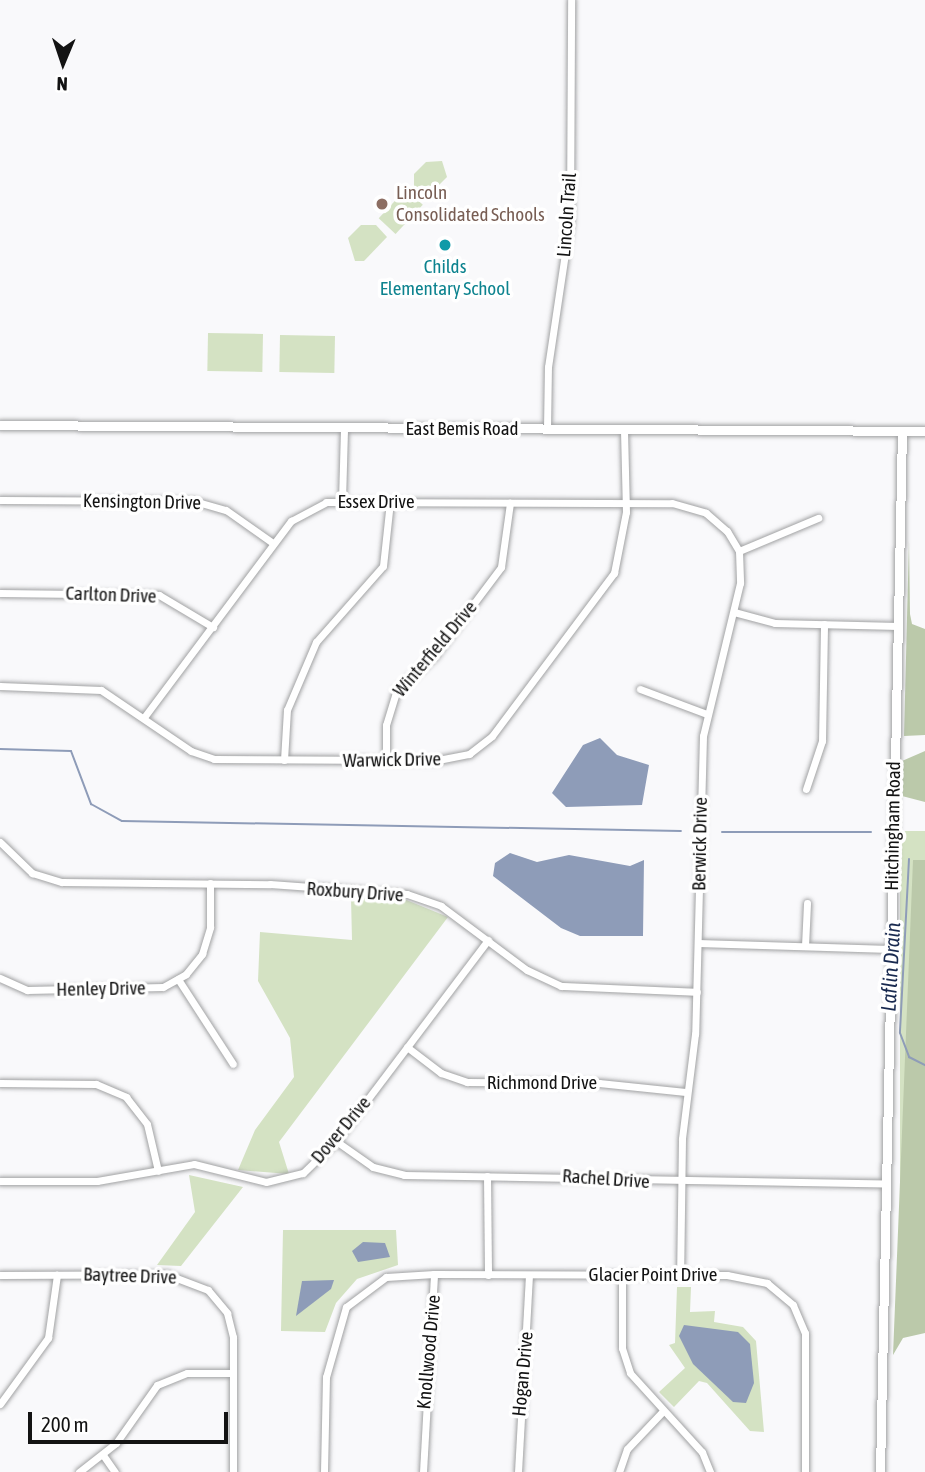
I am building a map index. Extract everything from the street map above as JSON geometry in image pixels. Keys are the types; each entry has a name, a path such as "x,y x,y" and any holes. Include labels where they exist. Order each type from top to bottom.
{"street":[{"name":"Lincoln Trail","path":"547,429 548,367 570,219 571,0"},
{"name":"East Bemis Road","path":"0,425 344,430 925,431"},
{"path":"342,501 344,430"},
{"name":"Warwick Drive","path":"0,686 93,688 145,716 202,756 284,760 454,759 482,746 614,573 625,504 624,430"},
{"name":"Hitchingham Road","path":"880,1472 902,432"},
{"name":"Kensington Drive","path":"0,500 212,503 273,543"},
{"name":"Essex Drive","path":"145,716 273,543 311,507 342,501 625,504"},
{"path":"284,760 287,710 316,642 383,566 390,502"},
{"name":"Winterfield Drive","path":"386,760 386,725 397,690 435,655 501,567 510,503"},
{"path":"625,504 698,509 727,531 738,551 818,518"},
{"name":"Berwick Drive","path":"680,1275 686,1092 697,992 706,714 734,612 738,551"},
{"name":"Carlton Drive","path":"0,593 159,595 213,627"},
{"path":"734,612 775,623 898,626"},
{"path":"806,789 822,741 824,624"},
{"path":"640,689 706,714"},
{"name":"Roxbury Drive","path":"0,842 20,866 47,880 210,883 407,894 433,902 561,986 697,992"},
{"path":"210,883 208,941 178,979 233,1064"},
{"path":"805,946 807,903"},
{"name":"Dover Drive","path":"0,1181 97,1181 194,1164 251,1180 284,1180 318,1162 336,1141 488,940"},
{"path":"698,943 890,949"},
{"name":"Henley Drive","path":"0,978 27,989 143,991 178,979"},
{"name":"Richmond Drive","path":"407,1047 441,1073 467,1082 599,1083 686,1092"},
{"path":"0,1083 96,1084 126,1097 148,1124 158,1171"},
{"name":"Rachel Drive","path":"336,1141 387,1173 681,1182 885,1183"},
{"path":"487,1176 488,1275"},
{"name":"Baytree Drive","path":"0,1275 166,1274 199,1284 227,1313 233,1373 233,1472"},
{"name":"Glacier Point Drive","path":"324,1472 326,1377 346,1307 386,1276 434,1274 757,1278 793,1305 806,1347 806,1472"},
{"name":"Knollwood Drive","path":"423,1472 423,1386 434,1332 434,1274"},
{"path":"0,1404 48,1338 57,1275"},
{"path":"622,1275 624,1358 663,1411 702,1452 710,1472"},
{"name":"Hogan Drive","path":"518,1472 529,1276"},
{"path":"79,1472 103,1455 157,1385 187,1373 233,1373"},
{"path":"619,1472 627,1449 663,1411"},
{"path":"103,1455 115,1472"}],"green space":[{"path":"442,161 447,177 425,199 414,188 414,174 426,162"},
{"path":"406,189 423,205 396,234 379,218"},
{"path":"361,225 376,225 387,237 364,261 355,261 348,238"},
{"path":"208,333 263,334 262,372 207,371"},
{"path":"280,335 335,336 334,373 279,372"},
{"path":"909,540 910,614 912,624 925,629 925,735 904,736"},
{"path":"925,751 925,802 902,796 902,761"},
{"path":"900,831 925,831 925,1229 900,1229"},
{"path":"913,860 925,860 925,1333 903,1338 893,1355"},
{"path":"351,898 404,899 448,917 279,1142 289,1174 238,1170 255,1130 294,1077 290,1038 258,981 260,932 352,940"},
{"path":"189,1175 243,1187 181,1266 157,1265 195,1212"},
{"path":"283,1230 396,1230 398,1265 357,1279 336,1303 325,1332 281,1331"},
{"path":"677,1287 691,1287 690,1312 715,1311 714,1322 743,1327 756,1341 764,1432 750,1431 707,1383 699,1381 674,1407 659,1392 685,1368 669,1345 675,1343"}],"water":[{"path":"600,738 617,755 649,765 642,805 566,807 552,793 583,745"},
{"path":"510,853 537,862 569,855 630,866 644,860 643,936 580,936 561,928 493,876 495,863"},
{"path":"363,1242 385,1243 390,1257 358,1262 352,1251"},
{"path":"334,1280 331,1289 296,1316 302,1281"},
{"path":"684,1325 738,1332 750,1344 754,1383 746,1403 733,1402 693,1364 679,1336"}],"waterway":[{"path":"0,749 71,751 91,804 122,821 681,831"},
{"path":"722,832 871,832"},
{"name":"Laflin Drain","path":"909,859 900,1033 909,1057 925,1065"}],"place":[{"name":"Lincoln Consolidated Schools","path":"382,204"},
{"name":"Childs Elementary School","path":"445,245"}]}
